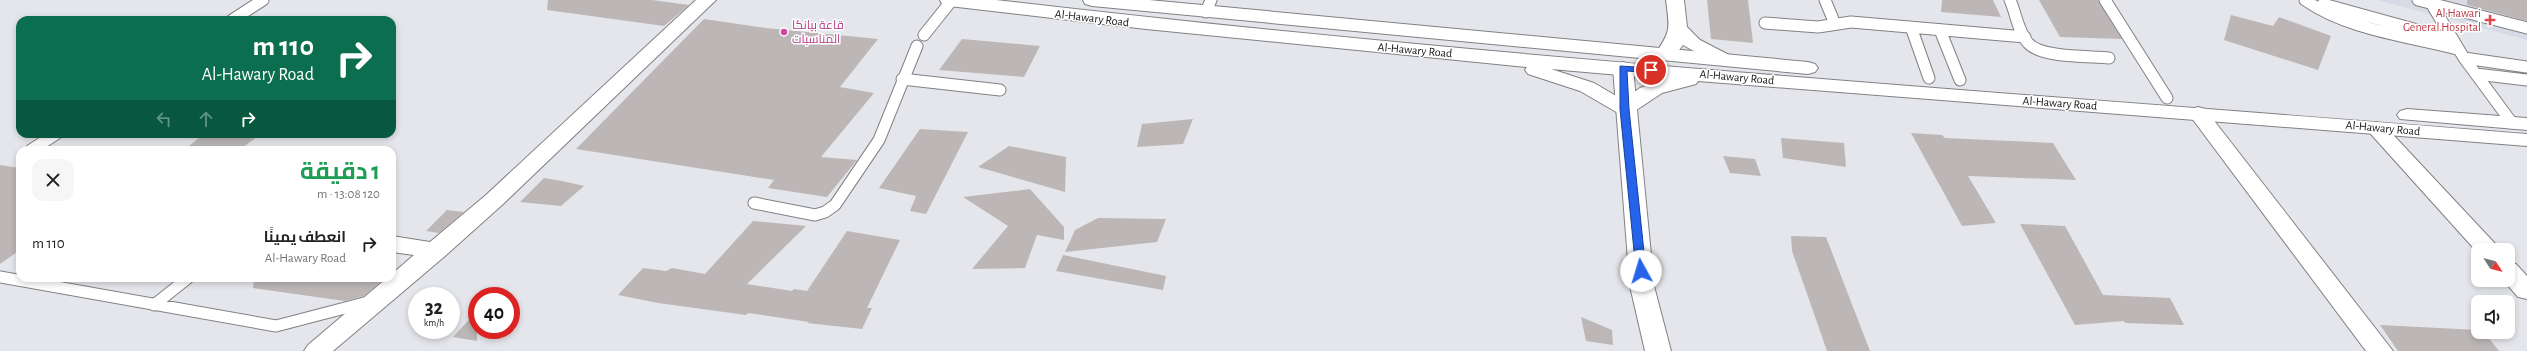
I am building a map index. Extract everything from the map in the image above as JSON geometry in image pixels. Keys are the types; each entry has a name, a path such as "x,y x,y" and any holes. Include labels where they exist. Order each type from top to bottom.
{"main road":[{"path":"317,351 437,251 707,0"},
{"name":"Al-Hawary Road","path":"951,0 1139,24 1487,57 2527,140"},
{"name":"Al-Hawary Road","path":"1092,0 1209,6 1664,56 2166,98 2519,123"},
{"path":"1664,56 1675,44 1680,31 1675,0"},
{"path":"1680,31 1693,44 1724,60"},
{"path":"1487,57 1572,81 1601,93 1625,109"},
{"path":"1623,68 1625,109 1642,286 1658,351"},
{"path":"1625,109 1639,96 1664,85 1736,77"},
{"path":"2198,113 2380,351"},
{"path":"2376,128 2483,243"},
{"path":"396,245 437,251"},
{"path":"2515,278 2527,291"}],"lane":[{"path":"238,16 263,0"},
{"path":"924,35 951,0"},
{"path":"1825,0 1835,24"},
{"path":"2010,0 2025,38 2031,46 2047,52 2109,58"},
{"path":"2105,0 2166,98"},
{"path":"2306,0 2452,40"},
{"path":"2306,0 2318,9 2346,19 2458,49"},
{"path":"2418,0 2527,28"},
{"path":"2429,2 2464,58 2519,123"},
{"path":"1765,23 1818,26 1851,22 2025,38"},
{"path":"1911,27 1929,78"},
{"path":"1940,30 1960,80"},
{"path":"754,203 815,215 825,212 835,205 879,140 902,79 917,46"},
{"path":"2464,58 2527,67"},
{"path":"2476,74 2527,80"},
{"path":"902,79 1000,90"},
{"path":"37,146 50,138"},
{"path":"0,277 16,280"},
{"path":"28,282 276,326 378,300"},
{"path":"154,305 183,282"}],"shaded area":[{"name":"Al Hawari General Hospital","path":"2377,0 2527,0 2527,40"}],"building":[{"path":"548,0 652,0 689,5 664,26 547,10"},
{"path":"1707,0 1748,0 1753,43 1711,39"},
{"path":"1942,0 1993,0 2001,17 1941,12"},
{"path":"2039,0 2098,0 2122,39 2060,37"},
{"path":"2467,0 2527,0 2527,21 2467,5"},
{"path":"2231,15 2273,26 2279,17 2331,36 2318,70 2224,40"},
{"path":"704,19 766,28 878,39 840,87 874,93 821,157 857,160 827,197 768,188 774,180 576,149"},
{"path":"962,39 1040,46 1024,77 939,70"},
{"path":"1193,119 1183,144 1137,147 1142,124"},
{"path":"920,129 968,132 926,214 910,211 916,196 879,188"},
{"path":"1911,133 1942,135 1945,138 2053,143 2076,180 1968,176 1996,223 1962,226"},
{"path":"199,138 256,138 244,146 189,146"},
{"path":"1781,138 1844,143 1846,167 1783,158"},
{"path":"1009,146 1066,157 1065,192 978,167"},
{"path":"1723,156 1755,159 1761,176 1730,173"},
{"path":"0,165 16,167 16,253 0,264"},
{"path":"544,178 584,186 561,206 520,202"},
{"path":"1030,189 1064,227 1064,240 1037,235 1025,268 972,269 1008,226 963,197"},
{"path":"447,210 464,212 439,233 426,231"},
{"path":"1098,218 1166,219 1157,242 1065,252 1075,230"},
{"path":"753,221 806,226 747,284 792,291 794,289 807,291 847,231 900,240 867,308 872,308 862,329 807,323 809,322 748,313 746,315 658,303 618,295 643,268 666,271 672,268 705,274"},
{"path":"2020,224 2065,226 2103,295 2170,298 2184,325 2125,323 2124,321 2075,325"},
{"path":"1791,236 1826,237 1870,351 1827,351 1792,251"},
{"path":"1063,255 1166,276 1163,290 1056,271"},
{"path":"254,282 380,282 364,296 345,301 253,288"},
{"path":"1581,317 1612,330 1613,345 1586,341"},
{"path":"468,321 468,339 477,339 477,341 460,338 460,329"},
{"path":"2380,325 2471,330 2471,339 2490,339 2499,351 2398,351"}],"place":[{"name":"Al Hawari General Hospital","path":"2490,20"},
{"name":"قاعة بيانكا المناسبات","path":"784,32"}],"route":[{"path":"1641,271 1625,109 1623,68 1651,70"}]}
